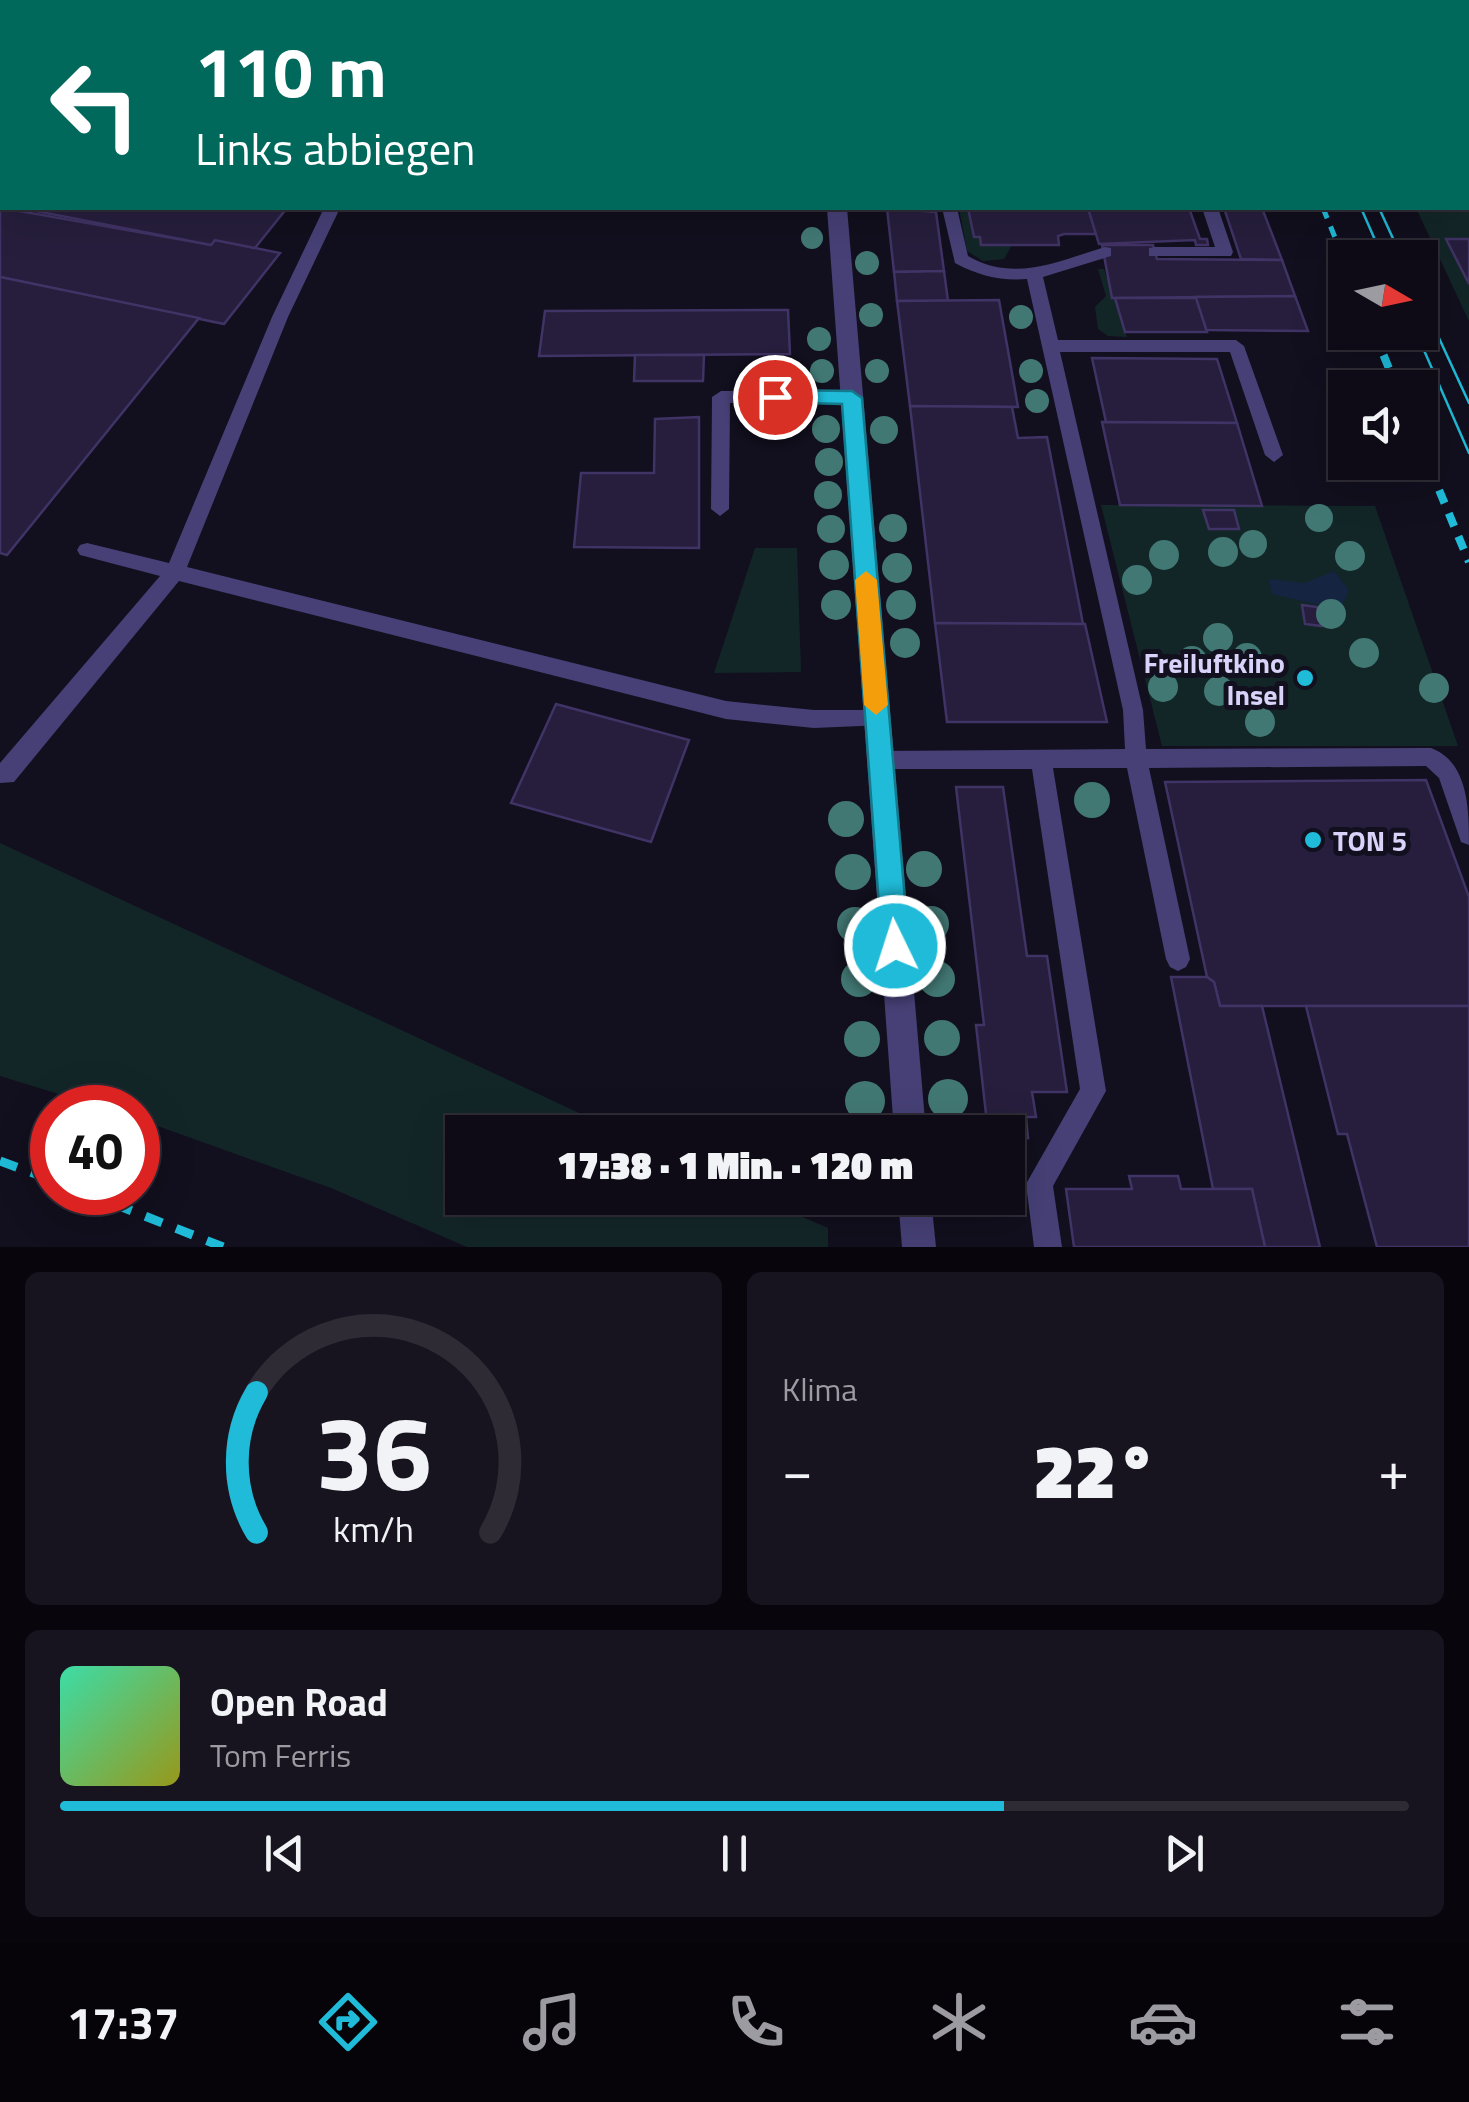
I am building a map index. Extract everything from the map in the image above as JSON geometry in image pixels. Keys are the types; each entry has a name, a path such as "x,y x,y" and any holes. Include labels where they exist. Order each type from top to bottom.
{"street":[{"path":"837,210 909,1115"},
{"path":"916,1215 919,1247"}],"lane":[{"path":"0,773 6,775 174,572 280,317 331,210"},
{"path":"949,210 961,259 985,270 1054,273 1104,252"},
{"path":"1156,252 1225,252 1211,210"},
{"path":"1034,273 1134,710 1136,758 1178,958"},
{"path":"1051,346 1236,346 1274,455"},
{"path":"720,509 722,397 852,398"},
{"path":"88,550 726,710 814,720 877,718"},
{"path":"881,760 1431,757 1448,772 1469,836"},
{"path":"1041,759 1092,1091 1039,1184 1048,1247"}],"green space":[{"path":"959,210 968,210 974,237 980,237 981,245 1012,245 1004,259 983,261 967,251"},
{"path":"1417,210 1469,210 1469,321 1438,255 1438,240 1431,240"},
{"path":"1098,269 1104,269 1127,337 1108,336 1098,329 1095,307 1106,296"},
{"path":"1101,505 1375,506 1458,746 1162,746"},
{"path":"755,548 797,548 801,672 714,673"},
{"path":"0,843 584,1115 445,1115 445,1215 798,1215 828,1228 828,1247 467,1247 331,1188 160,1127 160,1085 30,1085 0,1076"}],"water":[{"path":"1334,571 1349,590 1340,610 1272,594 1269,579 1305,583"}],"building":[{"path":"0,210 280,253 224,324 0,277"},
{"path":"30,210 285,210 255,248 215,240 211,245"},
{"path":"887,210 936,212 944,271 894,272"},
{"path":"968,210 1089,210 1096,234 1064,234 1058,236 1059,245 981,245 980,237 974,237"},
{"path":"1089,210 1190,210 1200,239 1207,239 1208,245 1196,245 1195,240 1099,244"},
{"path":"1225,210 1263,210 1282,260 1241,259"},
{"path":"1446,239 1469,239 1469,284"},
{"path":"1102,245 1153,245 1157,259 1282,260 1295,296 1112,298"},
{"path":"944,271 948,301 897,301 894,272"},
{"path":"0,277 199,318 7,555 0,553"},
{"path":"1295,296 1308,331 1206,330 1195,297"},
{"path":"1115,298 1196,298 1207,332 1125,332"},
{"path":"999,300 1018,407 910,406 897,301"},
{"path":"788,310 790,354 539,356 545,311"},
{"path":"635,355 704,355 703,381 634,381"},
{"path":"1092,358 1217,359 1237,423 1106,422"},
{"path":"910,406 1012,407 1018,438 1047,437 1083,624 935,623"},
{"path":"699,417 699,548 574,547 581,473 654,473 655,419"},
{"path":"1102,422 1237,423 1262,506 1120,505"},
{"path":"1203,510 1234,510 1239,529 1209,529"},
{"path":"1302,605 1317,607 1321,626 1305,624"},
{"path":"935,623 1085,624 1107,722 947,722"},
{"path":"556,704 689,740 651,842 511,803"},
{"name":"TON 5","path":"1426,780 1469,897 1469,1006 1220,1006 1214,982 1207,977 1165,782"},
{"path":"956,787 1003,787 1027,956 1047,956 1067,1092 1032,1092 1036,1117 1026,1117 1028,1138 1025,1115 986,1115 976,1025 984,1025"},
{"path":"1171,977 1207,977 1214,982 1220,1006 1262,1006 1320,1247 1265,1247 1252,1189 1213,1189"},
{"path":"1306,1006 1469,1006 1469,1247 1377,1247 1347,1134 1338,1134"},
{"path":"1129,1176 1178,1176 1181,1189 1252,1189 1265,1247 1074,1247 1066,1189 1132,1189"}],"tram line":[{"path":"1362,210 1375,240"},
{"path":"1380,210 1394,240"},
{"path":"1438,336 1469,403"},
{"path":"1424,350 1469,453"}],"railway":[{"path":"1324,210 1336,240"},
{"path":"1381,350 1390,370"},
{"path":"1435,480 1469,562"},
{"path":"0,1161 30,1172"},
{"path":"142,1215 223,1247"}],"slow traffic":[{"path":"866,580 876,705"}],"place":[{"name":"Freiluftkino Insel","path":"1305,678"},
{"name":"TON 5","path":"1313,840"}],"route":[{"path":"775,397 852,398 895,946"}]}
